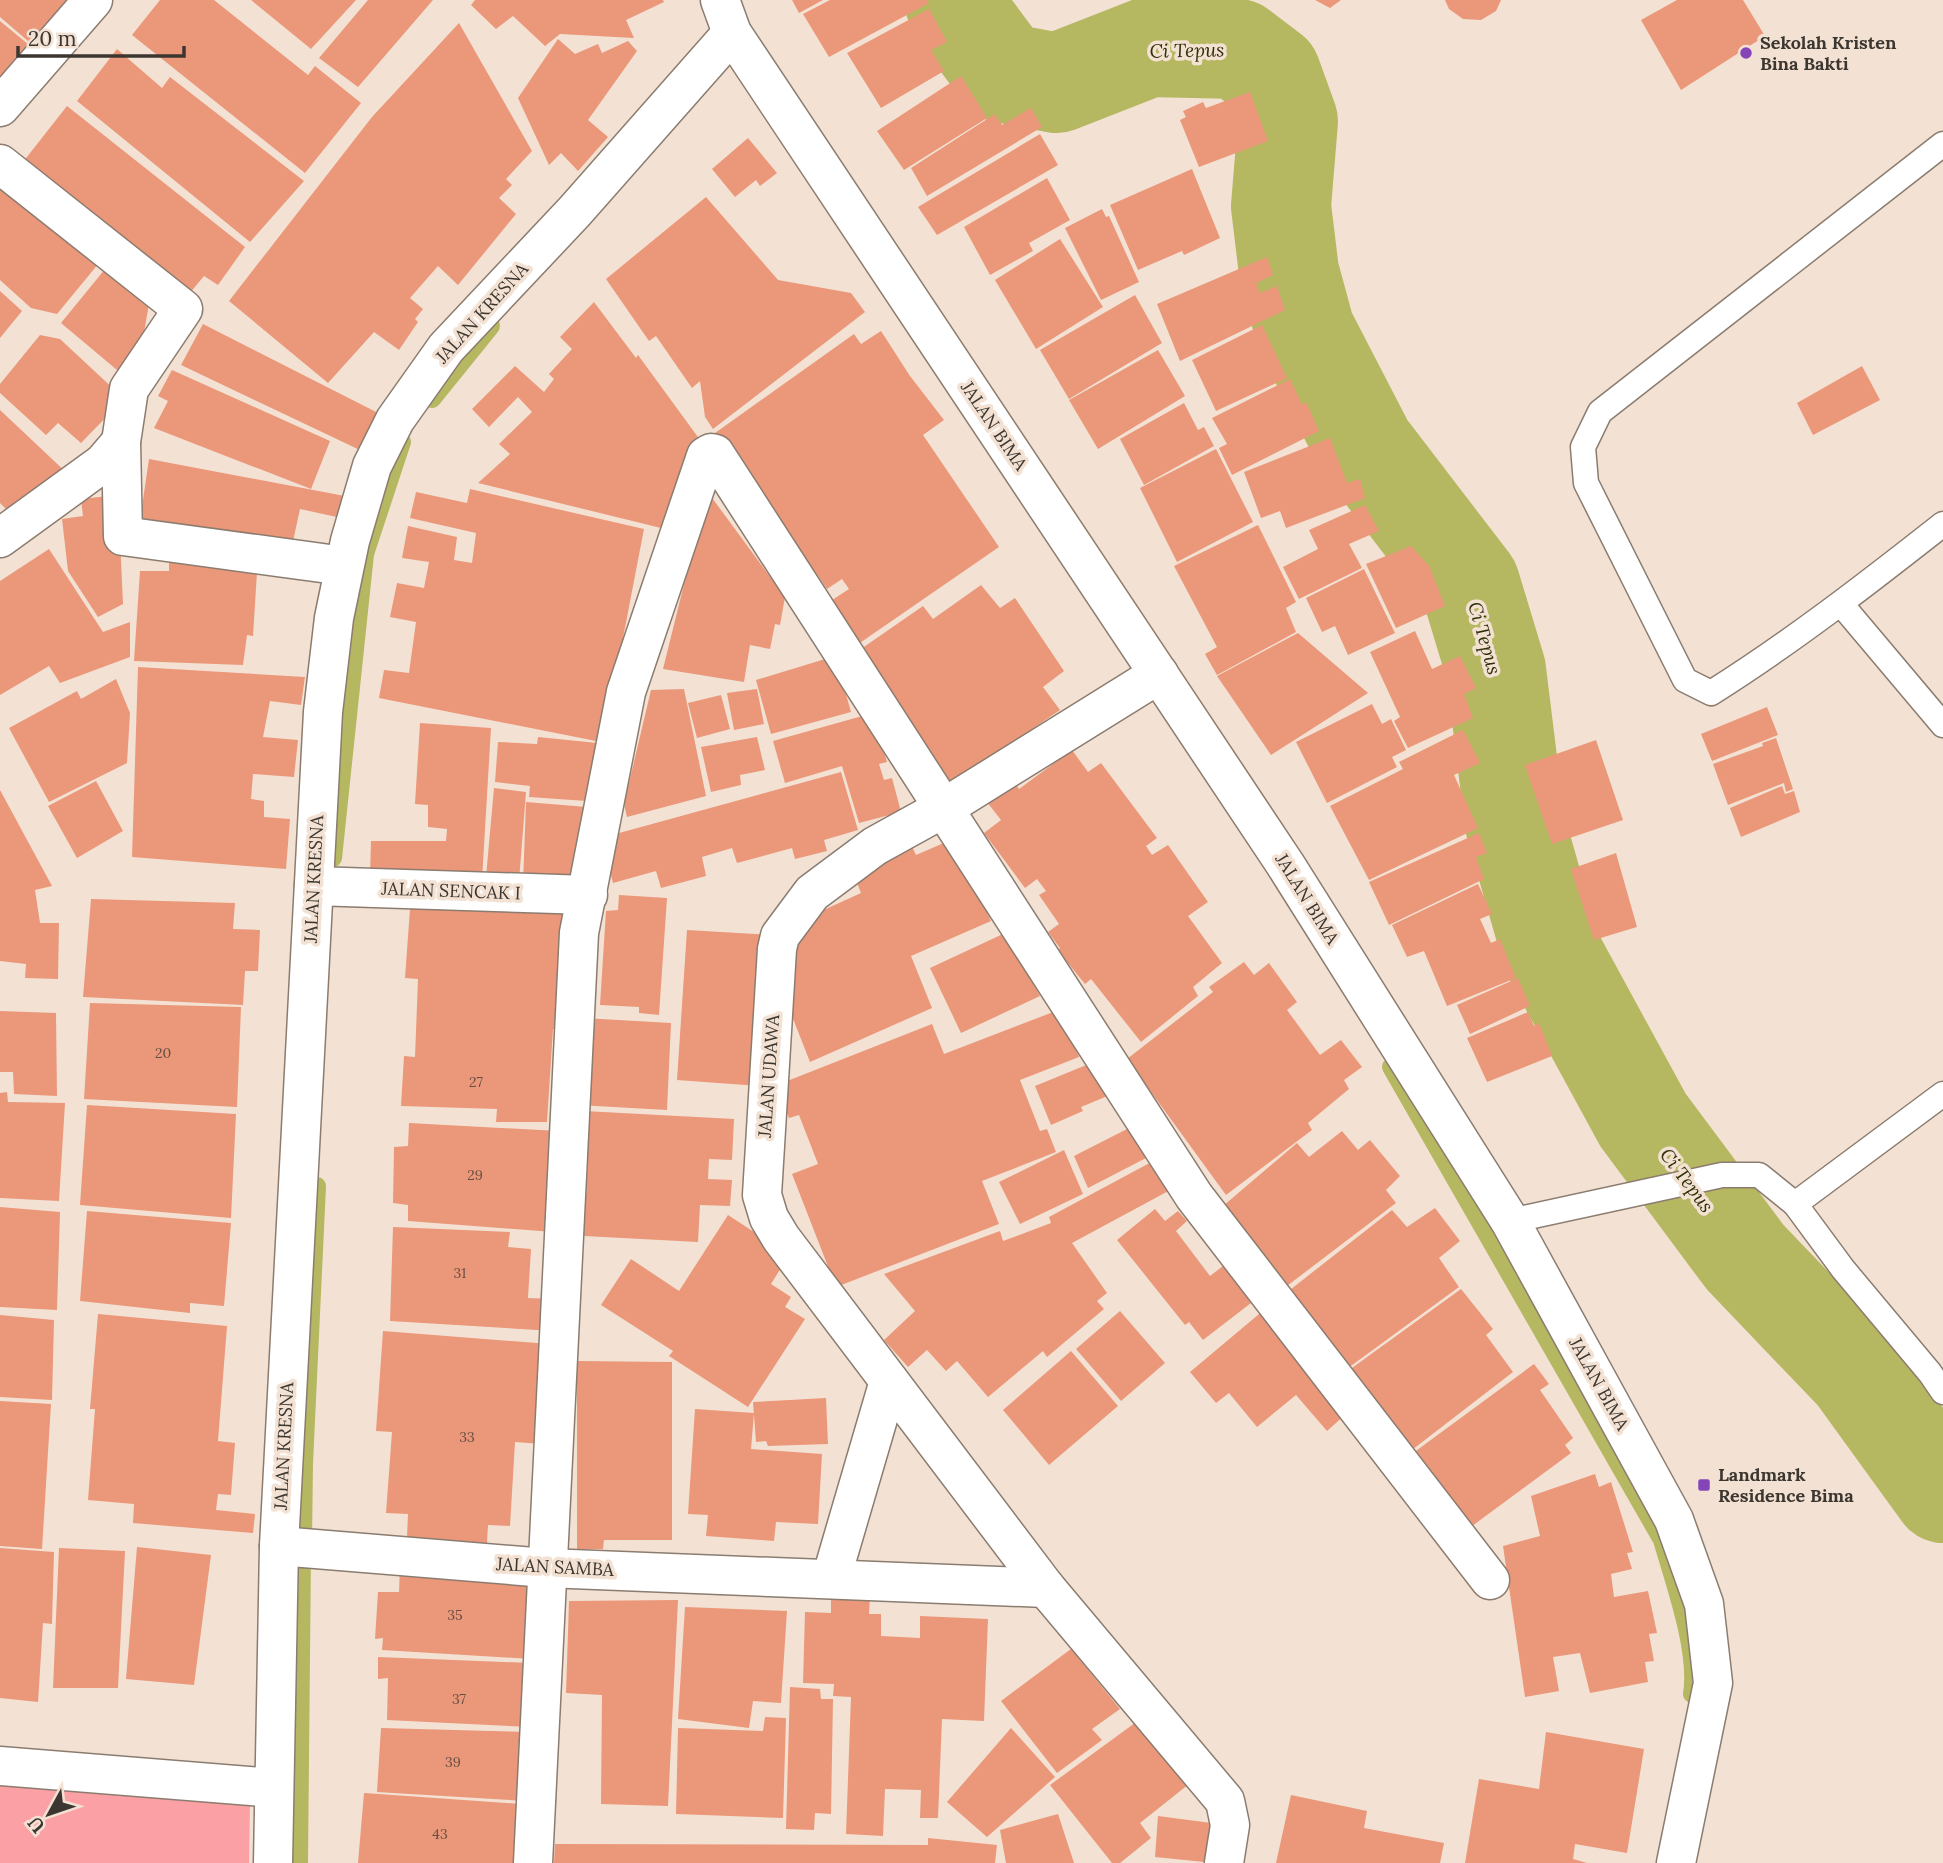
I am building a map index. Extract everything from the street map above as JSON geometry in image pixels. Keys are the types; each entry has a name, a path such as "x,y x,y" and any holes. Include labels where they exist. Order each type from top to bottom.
{"street":[{"path":"0,107 93,0"},
{"name":"JALAN KRESNA","path":"272,1863 279,1546 323,712 334,618 344,566 372,466 395,420 446,348 575,211 726,16"},
{"name":"JALAN BIMA","path":"726,16 1285,864 1510,1221 1674,1520 1704,1604 1713,1683 1676,1863"},
{"path":"0,164 183,309 129,389 121,442 123,536 344,566"},
{"path":"0,537 103,463 121,442"},
{"path":"533,1863 579,933 626,692 706,456 711,453 715,454 1194,1196 1490,1580"},
{"name":"JALAN UDAWA","path":"1159,674 942,809 876,846 812,893 780,936 777,949 762,1195 769,1218 781,1238 1046,1588 1225,1801 1230,1825 1224,1863"},
{"name":"JALAN SENCAK I","path":"314,886 588,895"},
{"path":"831,1579 889,1381"},
{"name":"JALAN SAMBA","path":"279,1546 546,1568 1046,1588"},
{"path":"0,1766 274,1788"}],"lane":[{"path":"1943,144 1600,412 1583,447 1586,483 1685,680 1711,692 1841,604 1943,524"},
{"path":"1841,604 1943,725"},
{"path":"1795,1204 1943,1094"},
{"path":"1510,1221 1722,1175 1759,1175 1795,1204 1843,1269 1943,1392"}],"shaded area":[{"path":"0,1783 250,1804 249,1863 0,1863"}],"building":[{"path":"0,0 87,0 42,53 0,17"},
{"path":"160,0 214,0 308,75 315,66 361,103 305,173 132,35"},
{"path":"251,0 356,0 311,49"},
{"path":"368,0 433,0 358,87 319,58"},
{"path":"475,0 664,2 626,20 634,38 560,34 545,46 513,16 496,29 471,5"},
{"path":"792,0 823,0 799,13"},
{"path":"830,0 927,0 929,3 829,57 803,14"},
{"path":"1315,0 1341,0 1330,8"},
{"path":"1445,0 1501,0 1496,11 1481,20 1463,19 1449,9"},
{"path":"1677,0 1743,0 1765,36 1681,90 1641,20"},
{"path":"929,9 947,42 931,50 944,71 881,108 847,53"},
{"path":"0,21 40,54 0,102"},
{"path":"459,23 532,151 506,179 512,185 499,198 516,214 458,285 438,266 410,298 423,309 415,319 418,322 399,350 374,332 328,383 229,301 372,117"},
{"path":"558,39 575,54 598,44 602,53 628,41 637,51 588,120 608,137 578,171 561,153 549,165 518,98"},
{"path":"117,49 162,88 170,77 304,181 250,242 77,101"},
{"path":"961,76 987,118 904,170 877,131"},
{"path":"1250,92 1268,141 1199,167 1180,120 1186,117 1183,111 1203,102 1206,108"},
{"path":"67,106 245,247 218,285 204,276 189,294 23,162"},
{"path":"1031,108 1042,127 927,196 911,168 995,114 1002,125"},
{"path":"1040,134 1058,165 937,235 918,207"},
{"path":"748,138 777,173 760,186 756,180 735,197 712,169"},
{"path":"1192,169 1220,238 1184,255 1182,251 1138,270 1110,205"},
{"path":"0,178 99,263 57,314 31,308 0,280"},
{"path":"1047,178 1070,220 1029,243 1033,251 990,275 964,227"},
{"path":"706,197 778,280 851,293 865,312 713,429 705,417 700,381 692,388 656,336 649,341 606,279"},
{"path":"1102,209 1106,217 1109,216 1139,282 1101,300 1065,228"},
{"path":"1060,239 1103,307 1036,349 995,280"},
{"path":"1267,257 1273,275 1256,283 1260,293 1277,286 1285,310 1180,361 1157,304"},
{"path":"110,263 149,303 144,333 123,375 61,323"},
{"path":"0,291 22,311 0,338"},
{"path":"1135,295 1162,343 1069,399 1040,350"},
{"path":"594,302 636,358 638,355 703,444 669,530 478,483 510,454 499,444 532,412 518,397 489,427 472,409 515,366 544,392 554,379 549,374 572,349 560,337"},
{"path":"203,324 384,416 364,452 181,365"},
{"path":"1262,325 1287,378 1216,411 1192,360"},
{"path":"881,331 910,376 944,420 923,435 999,547 854,647 826,604 849,589 842,579 827,589 818,576 813,580 715,433 854,334 861,344"},
{"path":"40,335 60,339 118,393 107,403 114,409 81,443 58,423 46,435 0,393 0,384"},
{"path":"1158,350 1185,396 1098,449 1069,400"},
{"path":"1862,366 1880,400 1813,435 1797,403"},
{"path":"172,370 330,441 311,489 154,428 168,401 158,396"},
{"path":"1290,379 1302,405 1306,402 1319,431 1232,475 1219,448 1227,444 1212,418"},
{"path":"1184,403 1198,430 1204,427 1214,446 1144,485 1120,439"},
{"path":"0,410 69,475 14,517 0,503"},
{"path":"1330,438 1347,483 1360,479 1365,498 1286,528 1280,511 1261,518 1244,472"},
{"path":"1216,449 1253,522 1177,562 1140,488"},
{"path":"149,459 350,497 346,519 300,509 290,555 138,534"},
{"path":"470,489 644,529 623,638 629,640 606,743 379,698 384,670 409,673 416,622 390,617 397,583 424,588 429,562 402,558 408,526 457,537 454,560 472,563 476,533 410,518 416,492 467,503"},
{"path":"707,491 785,597 780,625 775,624 770,649 750,645 744,682 663,669"},
{"path":"118,495 123,604 98,617 68,571 62,519 83,516 81,499"},
{"path":"1365,505 1379,531 1349,544 1362,568 1299,599 1283,567 1318,549 1309,530"},
{"path":"1258,525 1296,602 1286,608 1296,632 1217,675 1205,654 1217,647 1174,566"},
{"path":"1411,546 1429,566 1445,606 1396,628 1366,564"},
{"path":"49,549 103,632 130,622 130,657 60,683 49,666 0,695 0,581"},
{"path":"169,562 257,572 253,636 247,635 243,665 134,661 140,571 169,571"},
{"path":"1364,569 1395,633 1348,655 1335,626 1322,632 1306,598"},
{"path":"981,585 1000,608 1015,598 1064,671 1043,687 1060,710 950,785 858,651 923,606 933,619"},
{"path":"1415,631 1432,669 1460,656 1476,688 1464,694 1473,718 1408,748 1394,721 1400,717 1370,652"},
{"path":"1298,633 1368,693 1271,755 1217,676"},
{"path":"835,656 851,712 771,734 756,680"},
{"path":"138,667 305,677 301,705 270,701 263,737 298,740 294,777 253,774 251,799 264,801 264,817 290,819 286,869 132,857"},
{"path":"116,679 130,713 127,763 49,802 9,728 77,691 81,699"},
{"path":"684,689 706,796 627,817 624,804 651,690"},
{"path":"757,689 764,724 734,730 727,693"},
{"path":"721,695 730,729 697,738 688,703"},
{"path":"1372,704 1382,724 1391,719 1406,750 1392,757 1397,767 1327,803 1296,742"},
{"path":"1767,707 1778,735 1712,761 1701,734"},
{"path":"873,713 887,762 879,764 884,780 892,778 901,812 859,823 842,766 785,783 773,741"},
{"path":"420,723 491,728 482,880 370,875 371,841 446,841 447,829 428,827 428,805 415,804"},
{"path":"1463,730 1480,763 1454,775 1478,828 1369,880 1330,806 1403,769 1399,762"},
{"path":"538,737 607,744 601,802 529,797 530,786 495,782 498,742 537,744"},
{"path":"757,737 765,770 740,775 741,785 711,792 701,747"},
{"path":"1776,738 1793,789 1786,792 1784,783 1728,805 1713,764 1763,746 1762,743"},
{"path":"1596,740 1623,820 1552,844 1525,765"},
{"path":"1072,750 1088,772 1101,763 1157,838 1146,846 1152,855 1168,845 1208,902 1188,916 1222,963 1193,987 1198,996 1141,1042 1091,979 1085,984 1058,951 1060,948 1048,932 1059,924 1039,895 1046,891 1037,879 1025,888 984,833 1001,820 983,797 1011,777 1019,789"},
{"path":"841,772 858,830 824,840 827,851 795,859 792,848 737,863 732,848 702,857 706,876 661,888 656,871 613,883 601,838"},
{"path":"96,781 123,831 77,858 48,806"},
{"path":"1782,786 1785,794 1794,791 1800,812 1741,837 1730,808"},
{"path":"494,788 526,792 519,881 486,877"},
{"path":"0,790 52,886 35,890 40,923 59,923 58,979 25,978 26,964 0,961"},
{"path":"526,802 587,807 582,887 523,884"},
{"path":"1479,833 1487,853 1476,857 1484,879 1389,925 1369,882"},
{"path":"907,836 916,855 953,839 991,921 911,956 932,1008 810,1062 790,1011 797,936 811,929 806,918 861,893 853,873"},
{"path":"1616,853 1637,927 1594,940 1571,869"},
{"path":"1478,884 1492,914 1480,919 1491,943 1500,939 1516,978 1447,1006 1424,951 1407,957 1392,925"},
{"path":"619,895 667,898 659,1015 639,1013 639,1007 600,1005 606,911 618,910"},
{"path":"91,899 235,903 233,929 260,930 258,971 245,971 243,1005 83,997"},
{"path":"410,909 567,914 564,1030 553,1029 547,1122 496,1122 497,1109 401,1106 404,1056 415,1057 418,979 405,978"},
{"path":"687,930 771,935 759,1086 677,1080"},
{"path":"1005,933 1040,996 961,1033 930,968"},
{"path":"1244,962 1254,975 1269,963 1297,1002 1287,1010 1320,1055 1341,1040 1362,1067 1344,1080 1349,1089 1308,1123 1312,1130 1226,1195 1127,1059 1213,992 1209,987"},
{"path":"1518,978 1530,1006 1470,1034 1457,1005"},
{"path":"90,1003 241,1007 237,1107 84,1099"},
{"path":"1061,1009 1079,1057 1020,1080 1040,1131 1047,1129 1056,1152 982,1181 999,1224 836,1287 792,1174 818,1164 799,1115 789,1118 777,1085 932,1024 944,1054"},
{"path":"0,1011 56,1013 57,1096 14,1094 13,1072 0,1072"},
{"path":"1528,1012 1534,1026 1539,1023 1552,1056 1487,1082 1467,1038"},
{"path":"583,1018 671,1023 667,1110 578,1105"},
{"path":"1096,1061 1110,1095 1081,1107 1083,1111 1051,1125 1035,1086"},
{"path":"7,1092 8,1102 65,1103 59,1201 0,1198 0,1093"},
{"path":"87,1105 236,1114 231,1218 80,1205"},
{"path":"584,1111 734,1119 732,1160 709,1159 708,1179 732,1180 730,1206 700,1205 698,1242 584,1236 588,1158 582,1158"},
{"path":"409,1123 559,1131 553,1232 408,1221 408,1205 393,1203 394,1147 408,1146"},
{"path":"1131,1127 1148,1157 1088,1188 1074,1156"},
{"path":"1342,1131 1358,1150 1370,1140 1400,1176 1386,1190 1396,1203 1283,1289 1223,1206 1297,1143 1309,1157"},
{"path":"1064,1150 1083,1194 1020,1224 999,1182"},
{"path":"1157,1159 1174,1188 1072,1243 1107,1293 1097,1301 1104,1309 1047,1357 1043,1351 988,1397 957,1361 946,1371 927,1350 908,1367 884,1340 915,1311 884,1274 1000,1231 1003,1241 1051,1223 1049,1217"},
{"path":"0,1207 60,1212 57,1310 0,1307"},
{"path":"1435,1208 1460,1241 1439,1258 1459,1287 1344,1371 1286,1293 1392,1210 1407,1227"},
{"path":"1155,1209 1165,1221 1178,1211 1187,1221 1176,1231 1210,1276 1223,1266 1251,1303 1203,1340 1189,1322 1185,1325 1117,1240"},
{"path":"87,1211 231,1223 224,1306 190,1303 190,1313 80,1301"},
{"path":"728,1215 789,1255 771,1284 791,1297 785,1307 805,1319 748,1407 669,1356 673,1351 601,1305 631,1259 679,1291"},
{"path":"393,1227 510,1232 508,1247 531,1249 528,1298 555,1299 553,1331 390,1321"},
{"path":"1461,1289 1493,1329 1486,1335 1513,1372 1408,1453 1345,1373"},
{"path":"1265,1309 1346,1414 1327,1431 1296,1395 1257,1427 1229,1393 1216,1403 1190,1372"},
{"path":"1120,1311 1165,1363 1121,1401 1076,1349"},
{"path":"98,1314 227,1326 218,1441 235,1443 231,1495 218,1494 216,1510 255,1514 253,1533 133,1523 134,1504 88,1500 95,1409 90,1409"},
{"path":"0,1315 54,1320 52,1400 0,1397"},
{"path":"383,1331 550,1344 542,1444 515,1442 510,1526 488,1525 487,1543 407,1537 408,1514 386,1513 392,1432 376,1431"},
{"path":"1071,1351 1118,1406 1049,1465 1003,1410"},
{"path":"577,1361 672,1362 672,1540 604,1540 603,1549 577,1549"},
{"path":"1534,1364 1549,1384 1540,1390 1573,1438 1565,1445 1571,1453 1468,1529 1409,1456"},
{"path":"826,1398 828,1444 768,1446 766,1441 756,1442 753,1402"},
{"path":"0,1401 51,1404 42,1549 0,1546"},
{"path":"695,1409 754,1413 751,1449 822,1454 818,1524 776,1522 774,1541 706,1536 708,1515 688,1514"},
{"path":"1595,1474 1599,1487 1611,1482 1633,1552 1627,1553 1632,1569 1611,1574 1614,1597 1648,1591 1657,1633 1649,1634 1654,1661 1645,1662 1648,1682 1590,1693 1580,1653 1553,1657 1559,1691 1525,1697 1503,1546 1540,1536 1531,1496"},
{"path":"137,1547 211,1555 194,1685 126,1679"},
{"path":"0,1548 54,1552 52,1624 43,1623 38,1702 0,1698"},
{"path":"59,1548 125,1551 118,1688 53,1688"},
{"path":"400,1567 536,1574 532,1659 382,1650 383,1638 375,1639 378,1592 399,1592"},
{"path":"831,1595 870,1596 869,1614 881,1614 881,1636 920,1638 920,1616 988,1619 984,1721 942,1719 938,1818 920,1818 921,1790 885,1789 883,1836 846,1834 851,1697 833,1696 834,1684 803,1683 805,1612 831,1613"},
{"path":"678,1600 668,1806 601,1804 602,1695 566,1693 569,1601"},
{"path":"685,1607 787,1611 781,1703 753,1701 749,1728 678,1719"},
{"path":"1071,1649 1120,1709 1092,1729 1102,1740 1057,1773 1001,1701"},
{"path":"378,1657 531,1663 529,1727 387,1720 388,1678 378,1679"},
{"path":"790,1687 820,1689 821,1699 833,1699 831,1814 815,1813 814,1830 786,1829"},
{"path":"765,1717 786,1718 783,1818 676,1814 678,1728 763,1731"},
{"path":"1139,1720 1189,1784 1140,1823 1151,1838 1120,1863 1112,1863 1050,1785"},
{"path":"381,1728 528,1732 525,1801 377,1792"},
{"path":"1011,1728 1055,1777 987,1837 947,1802"},
{"path":"1546,1732 1644,1749 1627,1853 1575,1844 1573,1859 1587,1863 1465,1863 1479,1779 1539,1789"},
{"path":"364,1793 521,1804 519,1863 358,1863"},
{"path":"1291,1795 1367,1811 1364,1828 1444,1843 1440,1863 1276,1863"},
{"path":"1058,1814 1074,1863 1006,1863 1000,1830"},
{"path":"1158,1816 1219,1824 1214,1863 1155,1857"},
{"path":"928,1838 997,1845 995,1863 554,1863 555,1844 928,1845"}],"waterway":[{"name":"Ci Tepus","path":"954,0 969,26 1004,73 1057,83 1149,47 1238,49 1271,74 1288,121 1281,206 1289,272 1305,331 1365,447 1470,584 1496,670 1515,824 1552,953 1643,1120 1745,1257 1856,1373 1943,1493"},
{"path":"432,399 491,326"},
{"path":"333,858 365,554 402,442"},
{"path":"1391,1067 1662,1540 1689,1637 1692,1694"},
{"path":"303,1543 304,1463 317,1186"},
{"path":"299,1863 302,1552"}],"place":[{"name":"Sekolah Kristen Bina Bakti","path":"1746,53"},
{"name":"Landmark Residence Bima","path":"1704,1485"}]}
